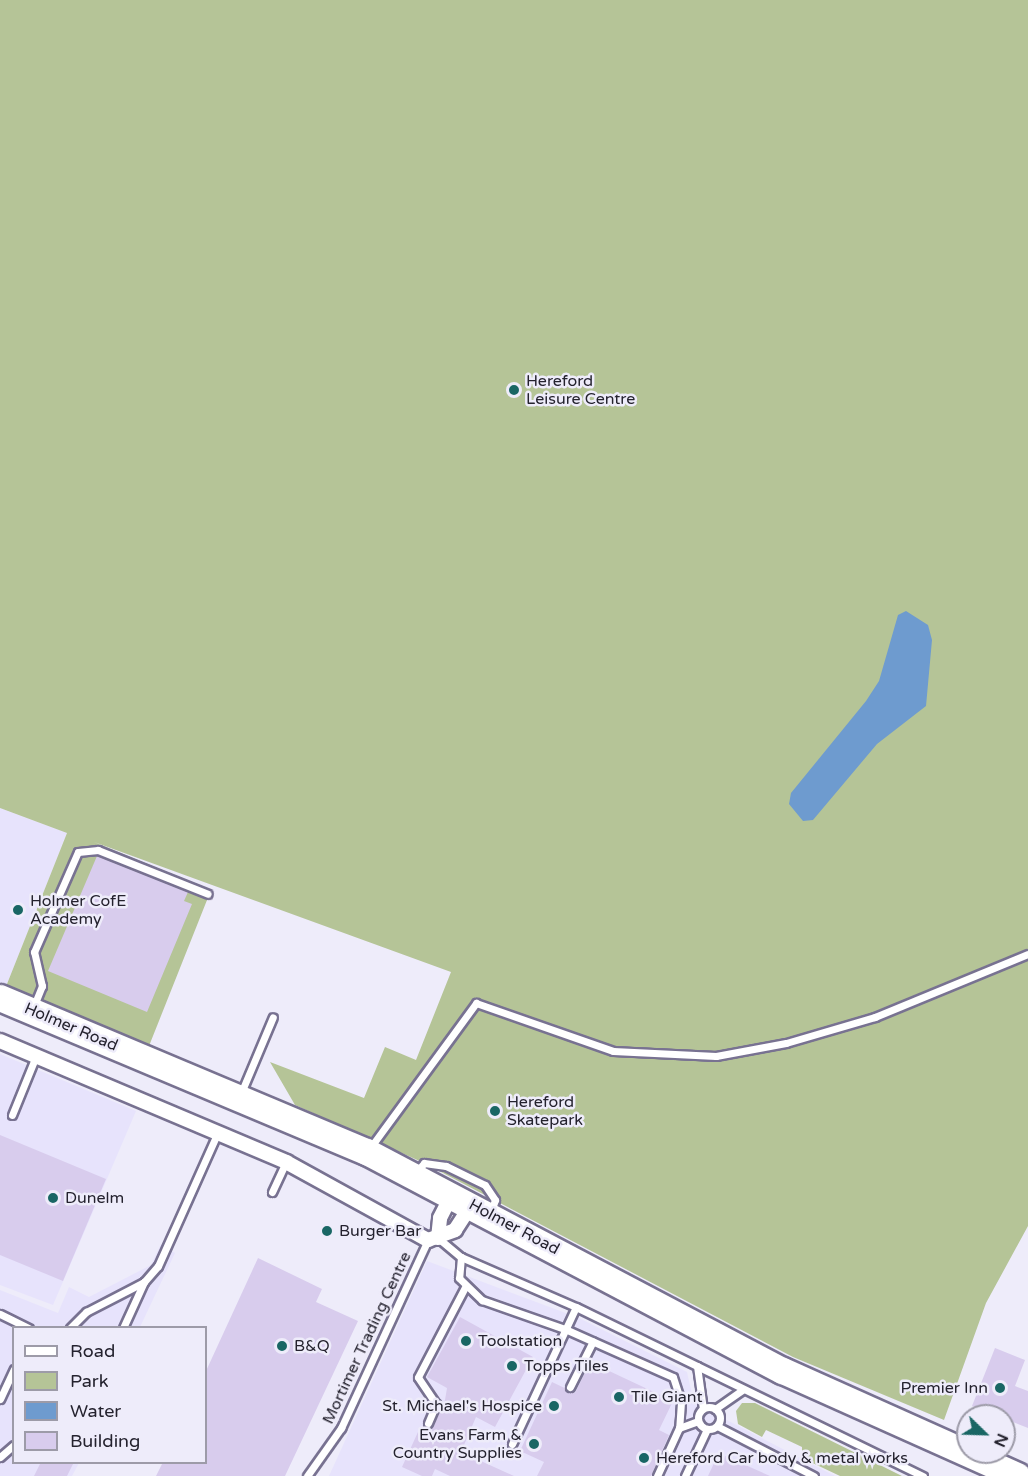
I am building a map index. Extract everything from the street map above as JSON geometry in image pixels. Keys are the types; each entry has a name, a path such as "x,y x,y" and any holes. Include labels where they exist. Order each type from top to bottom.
{"highway":[{"name":"Holmer Road","path":"0,998 367,1152 472,1204 783,1371 1018,1476"}],"street":[{"path":"0,1041 286,1162 433,1239"},
{"path":"433,1239 454,1230 472,1204"},
{"path":"433,1239 440,1218 472,1204"}],"lane":[{"path":"32,1011 42,986 34,952 78,852 98,850 208,894"},
{"path":"367,1152 476,1003 613,1051 716,1056 786,1043 875,1017 1028,954"},
{"path":"239,1098 273,1017"},
{"path":"12,1115 36,1056"},
{"path":"124,1326 144,1282 168,1249 218,1132"},
{"path":"272,1192 286,1162"},
{"path":"413,1175 424,1164 446,1166 485,1185 495,1200 472,1204"},
{"path":"433,1239 461,1257 576,1307 742,1390 923,1476"},
{"name":"Mortimer Trading Centre","path":"307,1476 341,1428 433,1239"},
{"path":"461,1257 458,1270 465,1287 482,1300 566,1329 673,1377 681,1402 679,1428 657,1476"},
{"path":"72,1326 86,1312 144,1282"},
{"path":"428,1423 436,1404 418,1377 465,1287"},
{"path":"512,1444 576,1307"},
{"path":"0,1314 25,1326"},
{"path":"570,1387 593,1341"},
{"path":"679,1428 698,1421 703,1409 696,1366"},
{"path":"0,1399 12,1373"},
{"path":"703,1409 715,1409 742,1390"},
{"path":"715,1409 717,1425"},
{"path":"698,1421 707,1429"},
{"path":"685,1476 707,1429 717,1425 814,1476"},
{"path":"0,1457 12,1447"}],"shaded area":[{"name":"Holmer CofE Academy","path":"0,808 67,833 5,989 0,987"},
{"path":"0,1054 136,1111 53,1305 0,1285"},
{"path":"161,1244 175,1253 140,1326 12,1326 12,1464 78,1464 72,1476 0,1476 0,1290 58,1313 69,1287 89,1297 151,1265"},
{"path":"427,1261 579,1318 687,1372 694,1403 835,1476 329,1476"}],"green space":[{"name":"Hereford Leisure Centre","path":"0,0 1028,0 1028,1226 986,1303 944,1420 793,1357 424,1163 295,1105 270,1062 364,1098 385,1047 416,1060 451,972 94,842 211,890 149,1046 5,989 67,833 0,808"},
{"path":"742,1403 755,1403 902,1476 840,1476 802,1458 802,1447 766,1430 762,1437 738,1424 736,1411"}],"water":[{"path":"906,611 928,625 932,640 926,706 877,744 813,820 803,821 789,804 791,793 866,701 879,681 898,615"}],"building":[{"path":"97,856 188,892 184,901 192,904 147,1012 48,971"},
{"name":"Dunelm","path":"0,1135 106,1179 63,1281 0,1255"},
{"name":"B&Q","path":"258,1258 322,1289 316,1302 358,1321 285,1476 156,1476 162,1464 207,1464 207,1369"},
{"path":"460,1317 533,1357 495,1427 476,1417 461,1452 514,1476 450,1476 435,1469 432,1476 422,1476 402,1467 418,1432 429,1437 445,1400 447,1388 427,1377"},
{"name":"Premier Inn","path":"995,1348 1025,1360 1015,1386 1028,1391 1028,1428 1016,1423 1016,1404 973,1404"},
{"path":"590,1362 673,1401 659,1430 669,1435 651,1476 537,1476 544,1462 520,1451 552,1382 575,1393"},
{"path":"725,1456 770,1476 708,1476 716,1459 723,1462"},
{"path":"40,1464 73,1464 67,1476 34,1476"}],"place":[{"name":"Hereford Leisure Centre","path":"514,390"},
{"name":"Holmer CofE Academy","path":"18,910"},
{"name":"Hereford Skatepark","path":"495,1111"},
{"name":"Dunelm","path":"53,1198"},
{"name":"Burger Bar","path":"327,1231"},
{"name":"Toolstation","path":"466,1341"},
{"name":"B&Q","path":"282,1346"},
{"name":"Topps Tiles","path":"512,1366"},
{"name":"Premier Inn","path":"1000,1388"},
{"name":"Tile Giant","path":"619,1397"},
{"name":"St. Michael's Hospice","path":"554,1406"},
{"name":"Evans Farm & Country Supplies","path":"534,1444"},
{"name":"Hereford Car body & metal works","path":"644,1458"}]}
